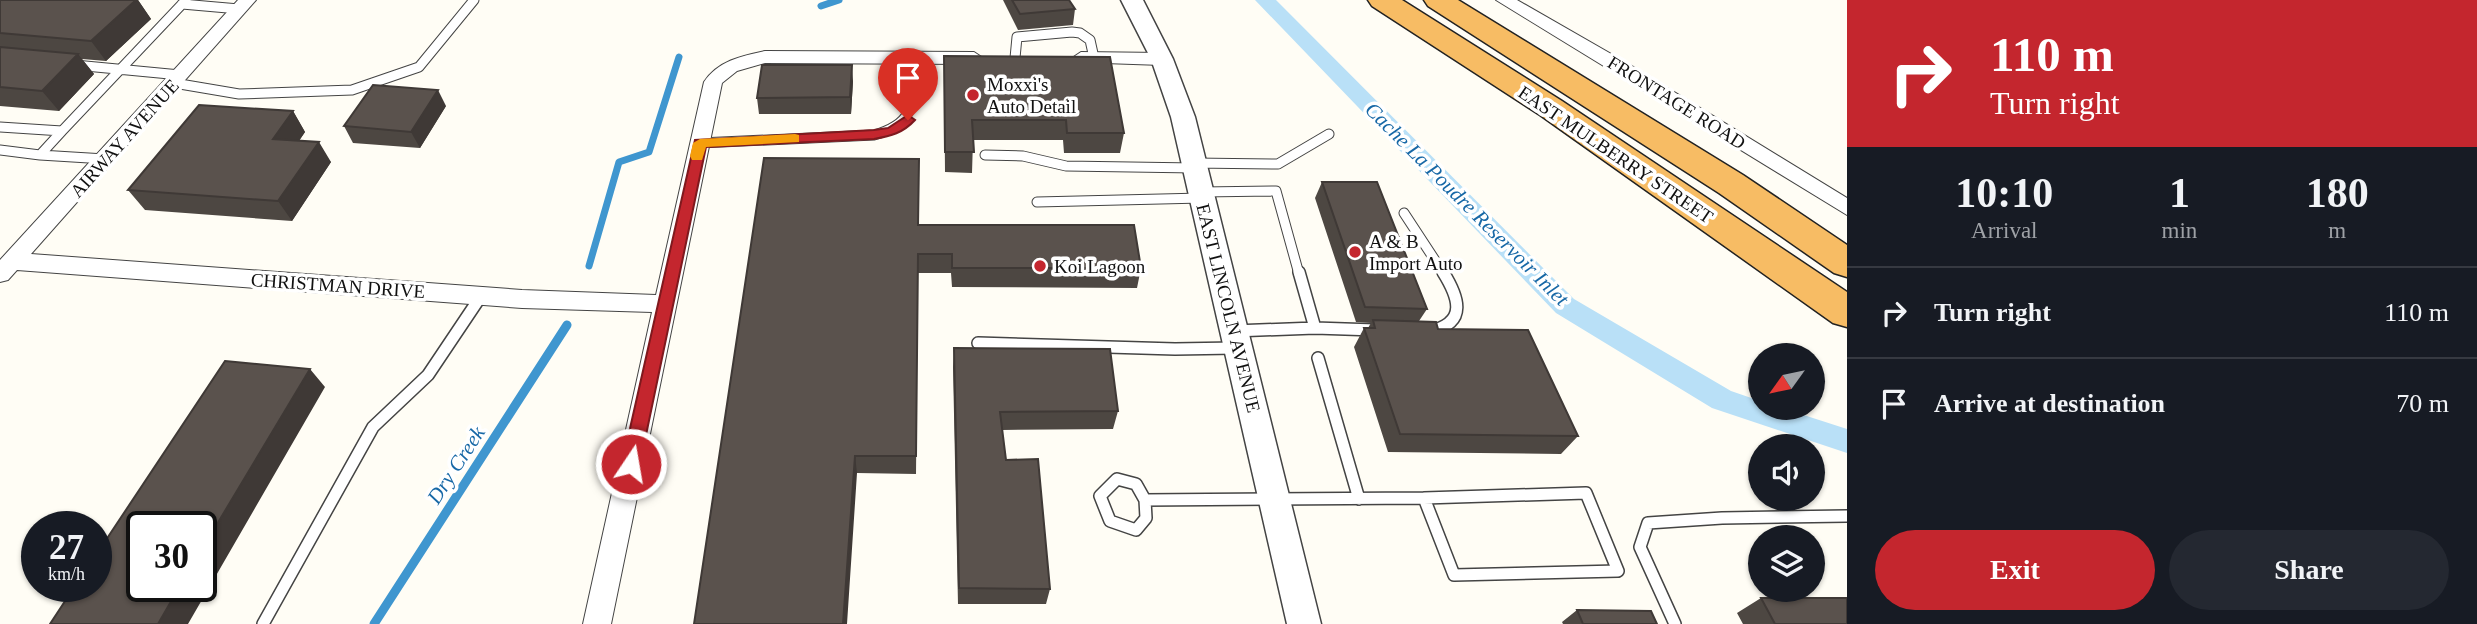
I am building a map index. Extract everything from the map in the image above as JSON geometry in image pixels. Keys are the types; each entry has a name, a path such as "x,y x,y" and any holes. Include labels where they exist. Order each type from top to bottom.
{"highway":[{"name":"EAST MULBERRY STREET","path":"1382,0 1551,108 1847,312"},
{"name":"EAST MULBERRY STREET","path":"1438,0 1731,184 1847,263"}],"street":[{"name":"EAST LINCOLN AVENUE","path":"1132,0 1162,59 1183,117 1304,624"},
{"name":"FRONTAGE ROAD","path":"1505,0 1621,67 1847,208"},
{"name":"AIRWAY AVENUE","path":"6,268 243,5"},
{"path":"597,624 713,82 721,72 733,65 765,57 1009,58"},
{"path":"1068,58 1162,59"},
{"name":"CHRISTMAN DRIVE","path":"6,268 665,304"}],"lane":[{"path":"67,64 121,69 239,94 352,90 419,67 474,0"},
{"path":"40,155 184,2 243,5"},
{"path":"1009,58 1017,37 1080,33 1090,40 1094,58"},
{"path":"700,143 874,135 892,131 901,127 910,114 914,58"},
{"path":"0,127 62,131"},
{"path":"1037,202 1198,180 1278,164 1329,134"},
{"path":"0,150 105,159"},
{"path":"985,155 1023,156 1066,166 1276,191 1315,328"},
{"path":"1404,213 1457,296 1455,315 1451,323 1442,330 1421,331"},
{"path":"264,624 373,426 428,375 481,296"},
{"path":"978,343 1175,349 1315,328 1383,331"},
{"path":"1318,358 1359,499"},
{"path":"1145,500 1424,498 1586,493 1618,571 1454,575 1424,498"},
{"path":"1675,624 1640,547 1648,523 1722,518 1847,516"}],"building":[{"path":"0,0 136,0 91,41 0,33"},
{"path":"1012,0 1069,0 1075,9 1020,14"},
{"path":"0,47 78,54 42,91 0,87"},
{"path":"944,56 1110,57 1124,133 1067,133 1066,120 972,120 974,152 945,152"},
{"path":"762,65 852,65 850,97 757,98"},
{"path":"373,85 438,90 411,132 344,126"},
{"path":"199,105 293,111 273,139 319,142 278,201 128,190"},
{"path":"764,158 919,159 918,225 1134,225 1141,268 952,268 952,254 918,254 916,456 855,456 843,624 694,624"},
{"path":"1322,182 1377,182 1427,309 1365,307"},
{"path":"1373,320 1436,322 1438,329 1528,330 1578,436 1400,434 1364,328 1375,328"},
{"path":"954,348 1110,349 1118,411 1000,412 1006,460 1038,459 1050,589 959,588"},
{"path":"225,361 310,369 217,524 217,511 126,511 126,602 171,602 158,624 50,624 64,602 112,602 112,531"},
{"path":"1825,598 1847,598 1847,624 1775,624 1763,602 1825,602"},
{"path":"1577,610 1651,611 1657,624 1583,624"}],"waterway":[{"name":"Dry Creek","path":"821,6 839,0"},
{"name":"Cache La Poudre Reservoir Inlet","path":"1265,0 1565,306 1722,400 1847,441"},
{"name":"Dry Creek","path":"589,266 619,162 649,152 679,57"},
{"name":"Dry Creek","path":"374,624 567,325"}],"slow traffic":[{"path":"697,156 700,143 795,138"}],"place":[{"name":"Moxxi's Auto Detail","path":"973,95"},
{"name":"A & B Import Auto","path":"1355,252"},
{"name":"Koi Lagoon","path":"1040,266"}],"route":[{"path":"631,464 700,143 874,135 892,131 908,120"}]}
